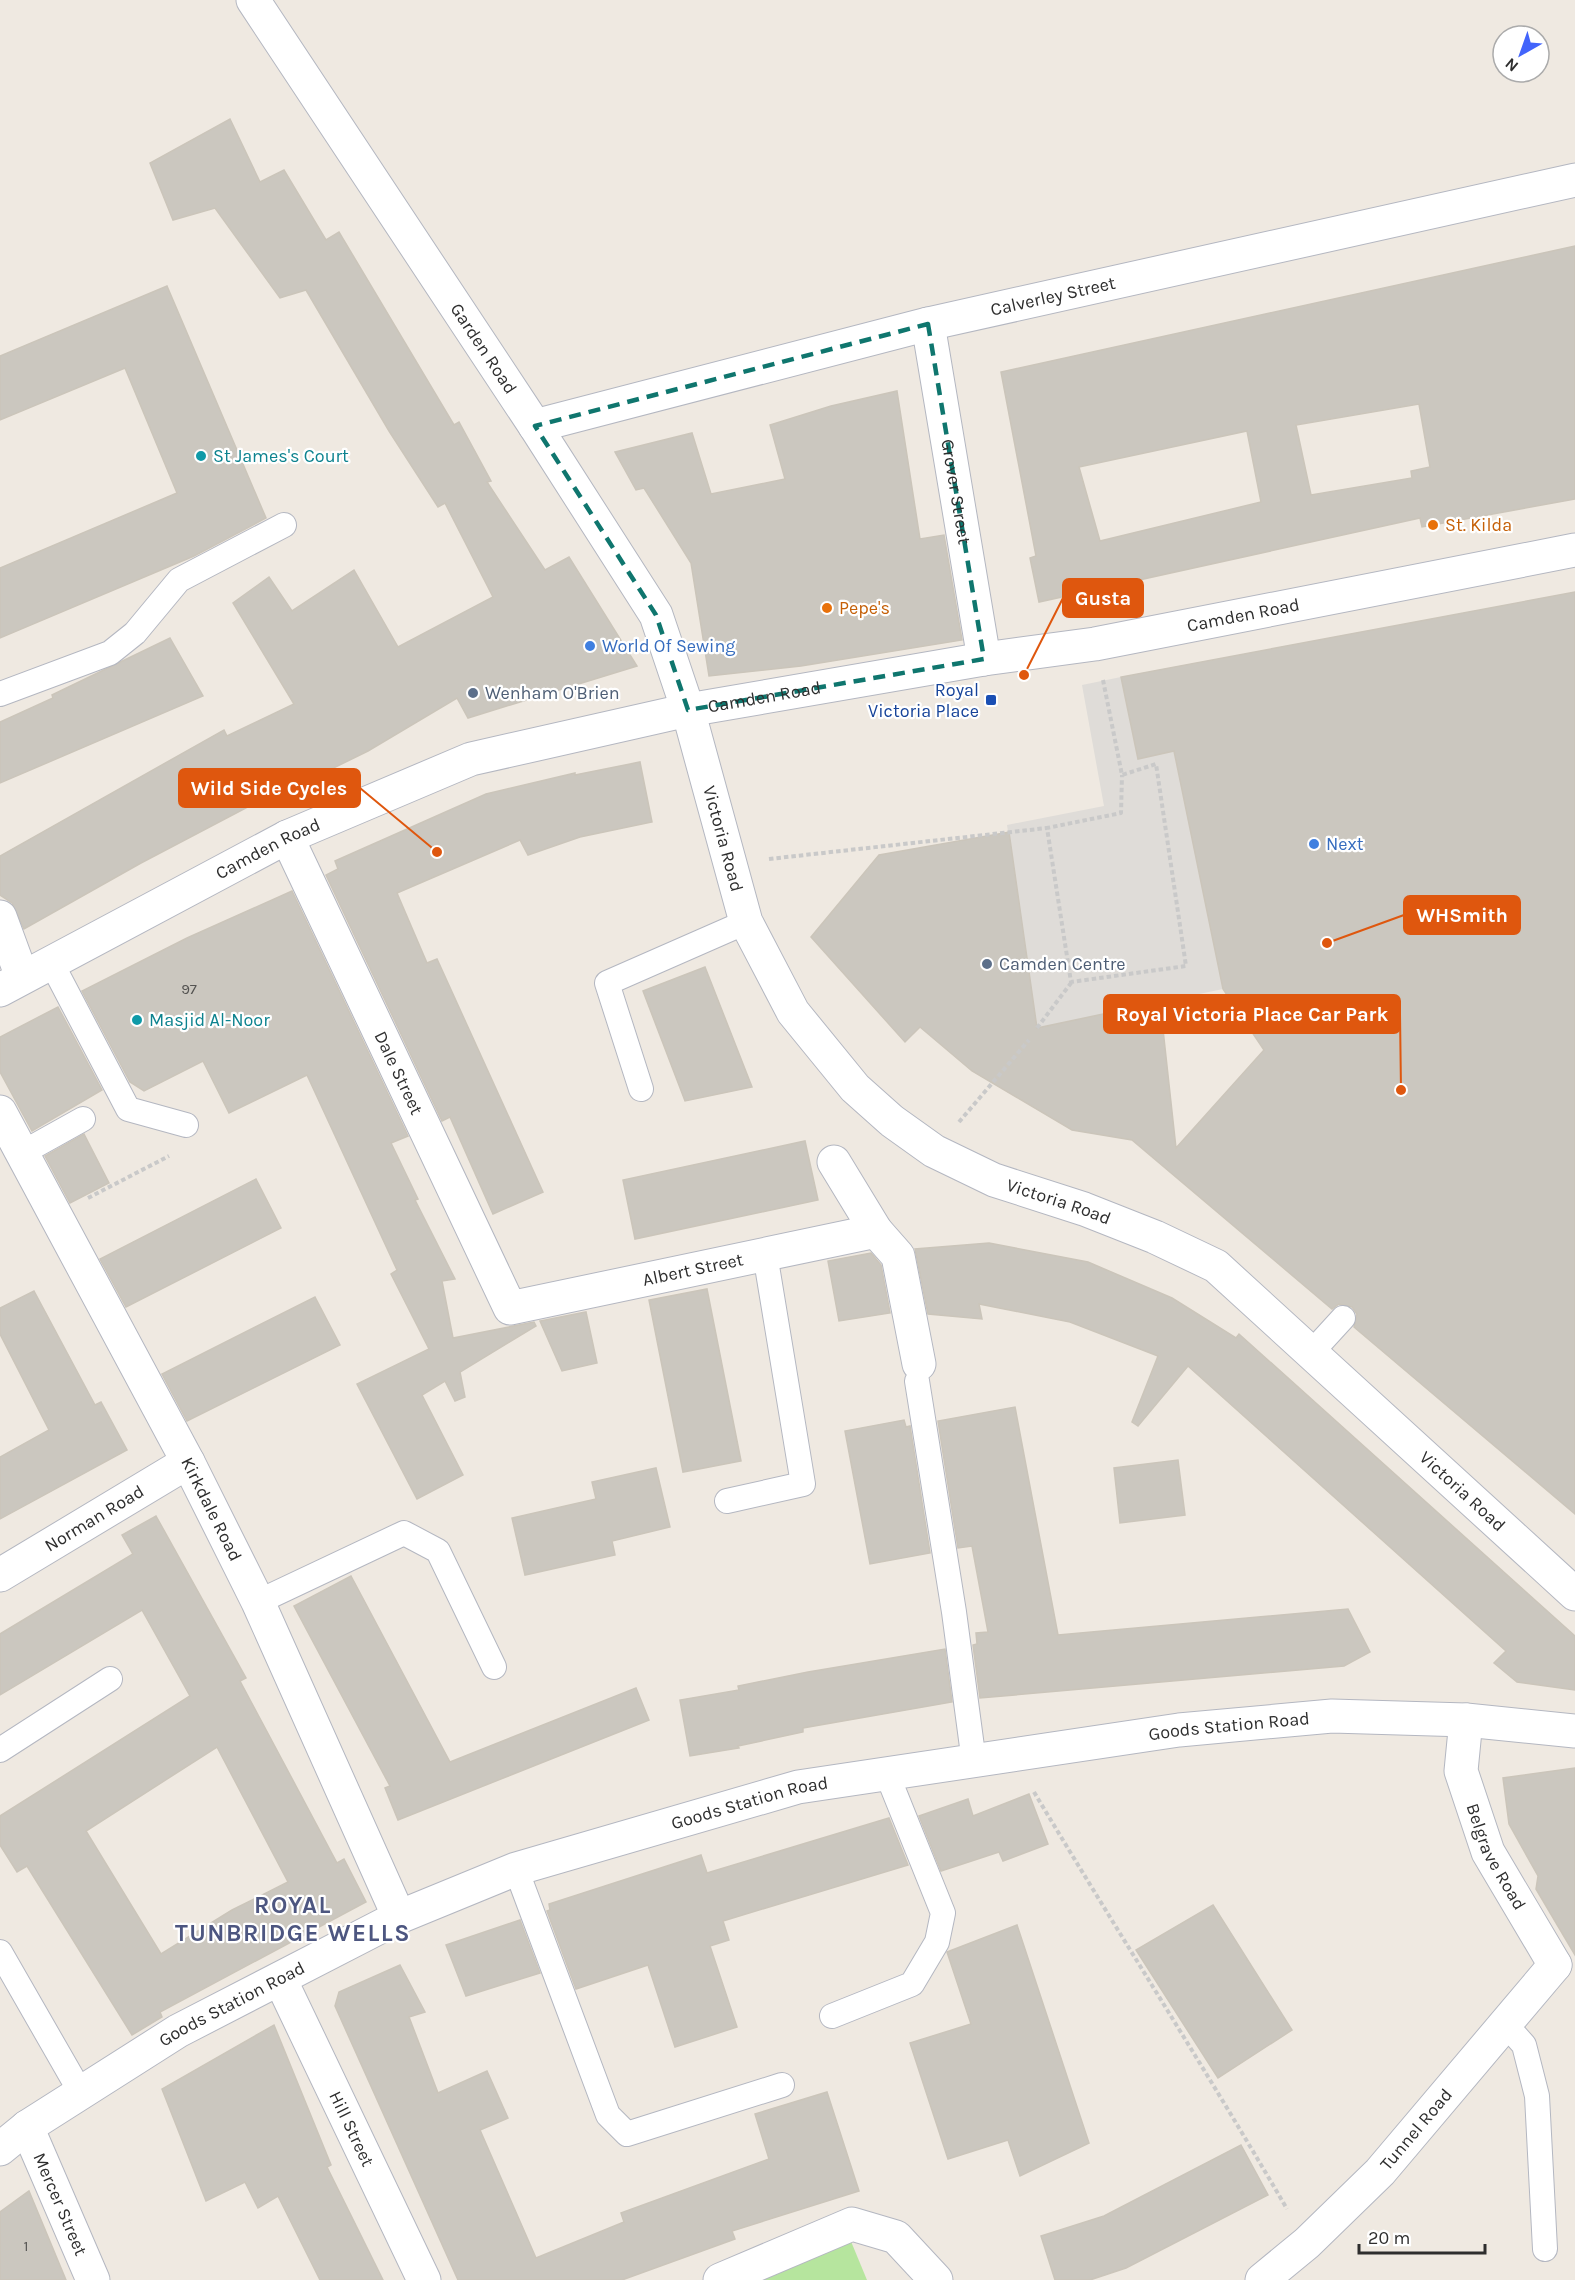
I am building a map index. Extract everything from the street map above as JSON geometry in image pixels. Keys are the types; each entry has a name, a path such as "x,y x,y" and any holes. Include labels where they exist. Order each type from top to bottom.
{"street":[{"name":"Garden Road","path":"253,0 535,426 656,615 688,710"},
{"name":"Calverley Street","path":"535,426 928,324 1575,180"},
{"name":"Grover Street","path":"928,324 984,658"},
{"name":"Camden Road","path":"11,984 287,837 471,759 688,710 984,658 1095,644 1575,550"},
{"name":"Victoria Road","path":"688,710 746,922 793,1012 848,1079 892,1121 934,1151 994,1180 1084,1209 1155,1237 1216,1266 1575,1594"},
{"name":"Dale Street","path":"287,837 510,1308"},
{"path":"0,917 11,984"},
{"name":"Kirkdale Road","path":"0,1112 188,1462 258,1602 399,1917"},
{"path":"834,1162 876,1231 898,1256 918,1372"},
{"name":"Albert Street","path":"510,1308 876,1231"},
{"name":"Norman Road","path":"0,1575 188,1462"},
{"name":"Goods Station Road","path":"0,2149 27,2127 178,2031 399,1917 516,1869 798,1787 1179,1730 1332,1716 1466,1720 1575,1731"},
{"name":"Belgrave Road","path":"1466,1720 1461,1771 1488,1852 1565,1965"},
{"name":"Tunnel Road","path":"1262,2280 1306,2243 1380,2172 1505,2024 1565,1965"},
{"name":"Hill Street","path":"280,1979 424,2280"},
{"name":"Mercer Street","path":"27,2127 93,2280"},
{"path":"720,2280 852,2224 896,2237 936,2280"}],"lane":[{"path":"0,694 110,653 135,633 179,580 284,525"},
{"path":"641,1089 607,983 746,922"},
{"path":"51,962 128,1109 186,1125"},
{"path":"22,1153 83,1119"},
{"path":"727,1501 803,1484 765,1254"},
{"path":"1311,1353 1343,1318"},
{"path":"918,1372 954,1612 989,1758"},
{"path":"258,1602 404,1533 438,1551 494,1667"},
{"path":"0,1750 110,1679"},
{"path":"832,2016 912,1984 937,1942 943,1913 887,1774"},
{"path":"516,1869 608,2115 627,2134 782,2085"},
{"path":"0,1952 81,2093"},
{"path":"1505,2024 1524,2045 1537,2096 1545,2249"}],"path":[{"path":"729,863 1047,828 1120,813 1122,776 1103,681"},
{"path":"1071,982 1186,966 1156,764 1122,776"},
{"path":"1037,1028 1071,982 1047,828"},
{"path":"934,1151 1029,1040"},
{"path":"56,1216 170,1155"},
{"path":"989,1758 1030,1784 1124,1942 1214,2084 1306,2243"}],"highlighted area":[{"path":"928,324 984,659 688,710 656,615 535,426"}],"green space":[{"path":"850,2239 867,2280 758,2280"}],"shaded area":[{"path":"1121,677 1138,759 1174,751 1223,989 1037,1028 1007,825 1104,806 1082,685"}],"building":[{"path":"230,119 260,182 284,170 326,240 339,232 454,425 459,422 491,481 487,482 545,570 569,557 637,666 468,718 457,698 368,751 305,782 303,778 141,863 24,929 12,903 0,895 0,856 224,730 227,736 294,704 233,603 269,577 292,611 354,570 398,647 493,597 445,503 438,507 389,431 306,290 280,298 215,208 173,220 150,163"},
{"path":"1575,246 1575,499 1422,527 1420,518 1039,602 1030,558 1036,556 1001,372","holes":["1419,404 1430,467 1411,471 1412,478 1311,495 1296,425","1247,431 1261,502 1100,541 1079,467"]},
{"name":"St James's Court","path":"167,286 266,518 194,556 0,638 0,568 177,493 125,368 0,420 0,356"},
{"path":"897,391 920,539 944,535 962,640 801,666 709,676 691,563 644,488 636,490 615,452 692,433 711,494 785,479 770,425 831,406"},
{"path":"1575,592 1575,1514 1354,1327 1357,1314 1352,1307 1339,1304 1332,1309 1132,1140 1072,1130 972,1071 920,1027 905,1042 811,937 879,855 1009,832 1037,1028 1160,1002 1176,1148 1264,1050 1223,989 1174,751 1138,759 1121,677"},
{"path":"170,638 203,696 0,783 0,722 53,698 52,695"},
{"path":"640,762 652,822 580,837 528,855 520,840 397,893 427,963 437,959 543,1192 493,1214 450,1117 442,1121 326,875 338,869 335,861 486,794 575,773 575,775"},
{"path":"292,891 408,1136 391,1143 418,1199 415,1200 455,1279 442,1281 453,1338 534,1322 536,1326 460,1372 465,1397 455,1401 445,1381 422,1395 463,1475 417,1499 357,1384 429,1349 391,1274 397,1270 307,1075 229,1113 203,1061 144,1091 130,1082 82,991 187,938"},
{"path":"705,967 752,1087 685,1101 643,991"},
{"path":"58,1007 102,1090 32,1131 0,1072 0,1037"},
{"path":"84,1134 109,1183 70,1203 45,1156"},
{"path":"805,1141 818,1200 635,1239 623,1180"},
{"path":"256,1179 281,1228 126,1307 100,1259"},
{"path":"989,1243 1088,1262 1172,1298 1236,1338 1239,1334 1575,1636 1575,1690 1517,1682 1494,1663 1506,1651 1188,1366 1138,1426 1132,1422 1158,1356 1070,1322 979,1304 982,1319 928,1314 915,1249"},
{"path":"871,1253 881,1265 890,1313 839,1321 828,1261"},
{"path":"707,1289 741,1461 683,1472 649,1300"},
{"path":"34,1291 95,1405 101,1402 127,1450 0,1519 0,1457 49,1430 0,1334 0,1308"},
{"path":"315,1297 340,1345 187,1421 162,1374"},
{"path":"586,1312 597,1363 562,1371 540,1321"},
{"path":"1015,1407 1058,1635 1348,1609 1370,1652 1344,1666 980,1698 973,1645 977,1644 976,1633 988,1632 972,1546 958,1548 938,1421"},
{"path":"904,1420 906,1427 910,1426 930,1553 870,1564 845,1431"},
{"path":"1178,1460 1185,1515 1120,1523 1114,1468"},
{"path":"656,1468 670,1527 612,1541 615,1555 525,1575 512,1518 596,1499 592,1482"},
{"path":"156,1516 246,1678 240,1681 337,1863 344,1859 366,1902 160,2012 162,2017 132,2035 27,1866 17,1872 0,1845 0,1816 190,1696 142,1610 0,1695 0,1634 133,1554 122,1535","holes":["217,1747 288,1882 232,1910 161,1954 86,1831"]},
{"path":"351,1576 450,1762 636,1688 649,1720 398,1820 385,1788 390,1786 294,1606"},
{"path":"945,1649 952,1702 803,1728 803,1732 738,1746 739,1748 690,1756 680,1700 739,1690 738,1686 808,1672"},
{"path":"1575,1768 1575,1955 1536,1889 1538,1876 1509,1824 1503,1778"},
{"path":"1029,1794 1048,1844 1003,1861 999,1852 941,1871 919,1816 968,1799 973,1816"},
{"path":"889,1818 908,1865 723,1921 729,1940 710,1946 737,2027 675,2047 648,1965 576,1989 547,1911 550,1910 549,1904 701,1855 707,1873"},
{"path":"1213,1905 1292,2030 1218,2078 1136,1950"},
{"path":"520,1920 540,1973 466,1996 446,1945"},
{"path":"1017,1925 1089,2143 1020,2176 1008,2140 948,2159 910,2043 971,2024 947,1952"},
{"path":"400,1965 425,2012 409,2017 438,2093 487,2071 508,2118 480,2130 536,2258 624,2222 621,2213 769,2159 755,2114 827,2092 859,2191 732,2231 735,2239 622,2280 458,2280 335,2006 339,1992"},
{"path":"274,2025 331,2165 327,2167 383,2280 320,2280 278,2196 258,2208 245,2182 206,2201 162,2089"},
{"path":"1241,2145 1268,2195 1126,2268 1090,2280 1055,2280 1041,2236 1104,2216"},
{"path":"29,2191 66,2280 0,2280 0,2212"}],"place":[{"name":"St James's Court","path":"201,456"},
{"name":"St. Kilda","path":"1433,525"},
{"name":"Pepe's","path":"827,608"},
{"name":"World Of Sewing","path":"590,646"},
{"name":"Gusta","path":"1024,675"},
{"name":"Wenham O'Brien","path":"473,693"},
{"name":"Royal Victoria Place","path":"991,700"},
{"name":"Next","path":"1314,844"},
{"name":"Wild Side Cycles","path":"437,852"},
{"name":"WHSmith","path":"1327,943"},
{"name":"Camden Centre","path":"987,964"},
{"name":"Masjid Al-Noor","path":"137,1020"},
{"name":"Royal Victoria Place Car Park","path":"1401,1090"}],"district":[{"name":"ROYAL TUNBRIDGE WELLS","path":"293,1919"}]}
